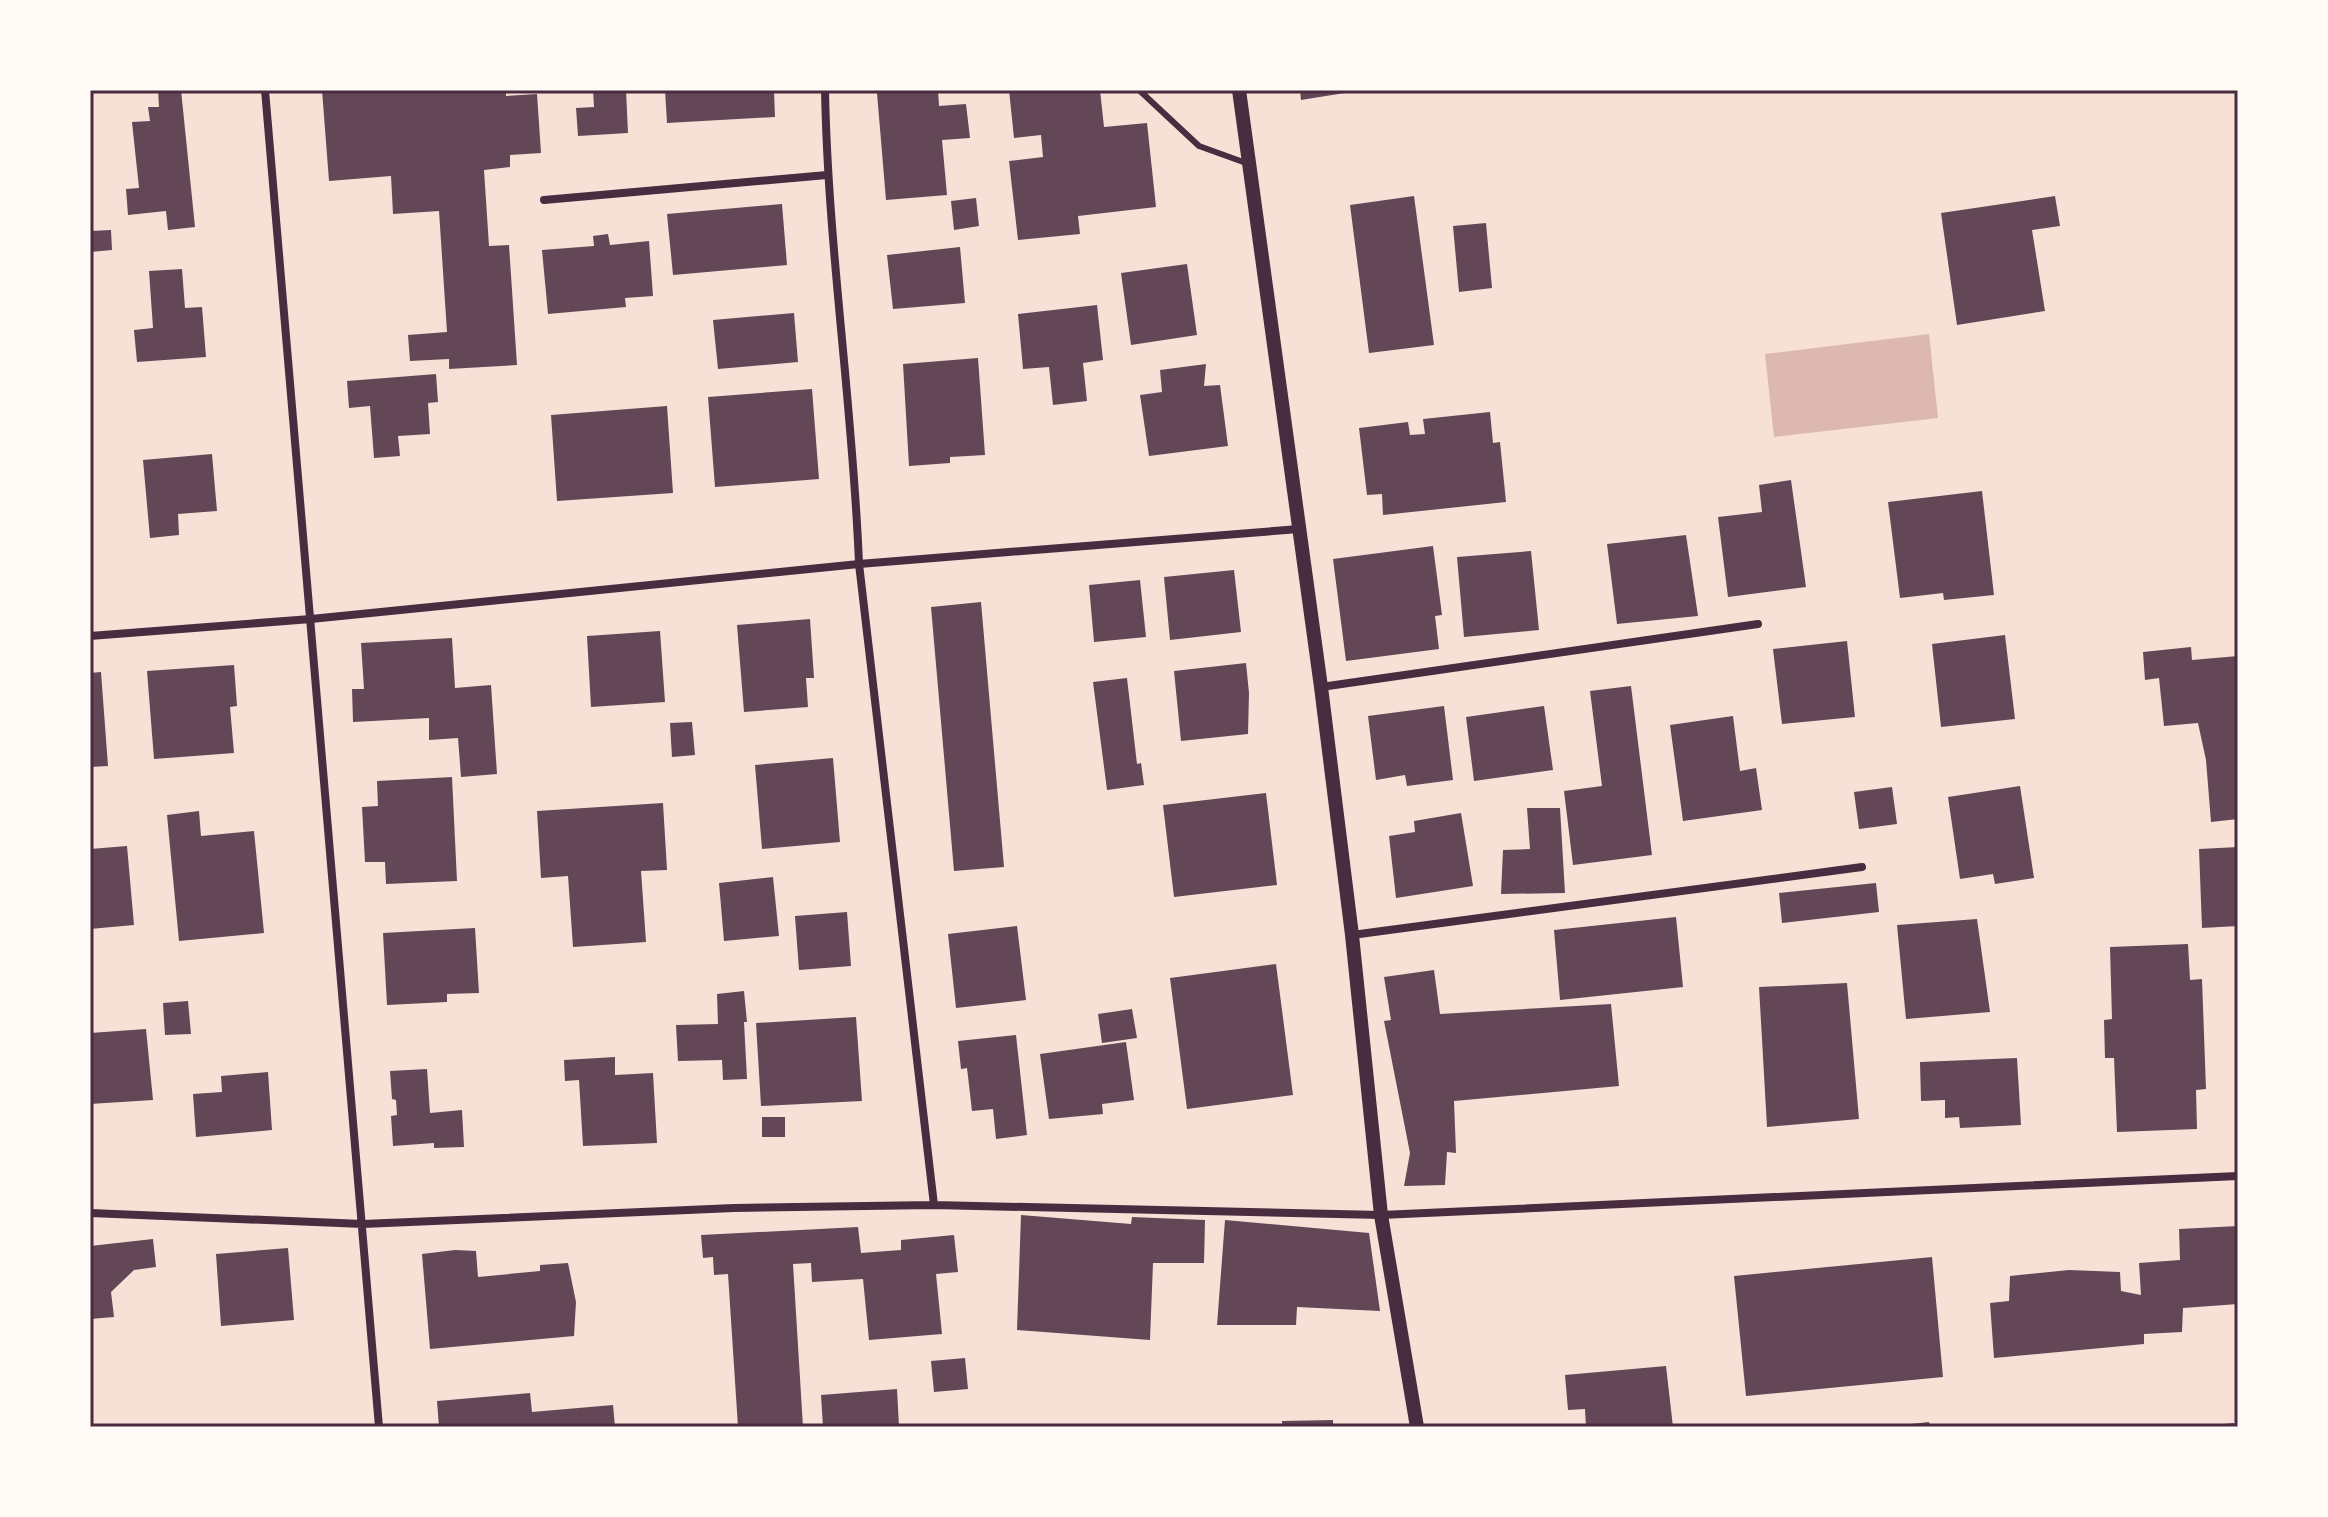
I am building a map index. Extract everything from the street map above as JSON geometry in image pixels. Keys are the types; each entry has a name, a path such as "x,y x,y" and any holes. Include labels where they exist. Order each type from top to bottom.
{"street":[{"path":"265,90 379,1427"},
{"path":"825,90 827,175 857,506 859,564 934,1205"},
{"path":"1239,90 1321,687 1352,935 1381,1215 1417,1427"},
{"path":"544,200 827,175"},
{"path":"90,636 311,619 859,564 1299,529"},
{"path":"1321,687 1758,624"},
{"path":"1352,935 1862,867"},
{"path":"90,1213 363,1224 734,1208 934,1205 1381,1215 2238,1176"}],"lane":[{"path":"1139,90 1199,146 1249,163"}],"shaded area":[{"path":"1929,334 1938,418 1774,437 1765,354"}],"building":[{"path":"158,90 181,90 195,227 168,230 166,211 128,215 126,189 139,188 132,122 150,121 148,107 159,107"},
{"path":"322,90 506,90 506,96 537,94 541,153 510,155 510,167 484,170 489,246 509,245 517,365 449,369 449,359 410,361 408,335 447,332 439,211 393,214 391,176 329,181"},
{"path":"593,90 626,90 628,133 578,136 576,108 594,107"},
{"path":"665,90 774,90 775,117 667,123"},
{"path":"938,90 939,106 966,104 970,138 942,140 947,195 886,200 877,93"},
{"path":"1009,90 1100,90 1104,127 1147,123 1156,207 1078,216 1080,234 1018,240 1009,161 1043,157 1041,135 1014,138"},
{"path":"1300,90 1351,90 1351,92 1301,100"},
{"path":"1414,196 1434,345 1369,353 1350,205"},
{"path":"2055,196 2060,226 2032,230 2045,311 1957,325 1941,213"},
{"path":"976,198 979,226 954,230 951,201"},
{"path":"782,204 787,265 673,275 667,214"},
{"path":"1486,223 1492,288 1459,292 1453,226"},
{"path":"111,230 112,250 90,252 90,231"},
{"path":"608,234 610,245 649,241 653,296 625,298 626,307 548,314 542,250 594,246 593,236"},
{"path":"960,247 965,303 893,309 887,255"},
{"path":"1187,264 1197,335 1131,345 1121,273"},
{"path":"182,269 185,308 202,307 206,357 137,362 134,330 153,328 149,271"},
{"path":"1097,305 1103,360 1083,363 1087,401 1053,405 1049,367 1023,369 1018,314"},
{"path":"794,313 798,362 718,369 713,320"},
{"path":"978,358 985,455 950,457 950,463 909,466 903,364"},
{"path":"1206,364 1204,386 1220,385 1228,446 1149,456 1140,395 1162,392 1160,370"},
{"path":"436,374 438,402 428,403 430,434 398,436 400,456 374,458 370,406 349,408 347,381"},
{"path":"812,389 819,479 715,487 708,397"},
{"path":"667,406 673,493 557,501 551,415"},
{"path":"1490,412 1493,443 1500,442 1506,502 1383,515 1382,494 1367,495 1359,428 1408,422 1410,435 1425,434 1423,419"},
{"path":"212,454 217,511 178,514 179,535 150,538 143,460"},
{"path":"1791,480 1806,587 1728,597 1718,517 1762,512 1759,485"},
{"path":"1982,491 1994,595 1944,600 1943,593 1900,598 1888,502"},
{"path":"1686,535 1698,616 1617,624 1607,544"},
{"path":"1433,546 1442,615 1435,616 1439,649 1346,661 1333,559"},
{"path":"1531,551 1539,630 1464,637 1457,557"},
{"path":"1234,570 1241,632 1170,640 1164,577"},
{"path":"1140,580 1146,637 1094,642 1089,585"},
{"path":"981,602 1004,867 954,871 931,607"},
{"path":"810,619 814,678 806,678 808,707 744,712 737,625"},
{"path":"660,631 665,702 591,707 587,636"},
{"path":"2005,635 2015,719 1941,727 1932,644"},
{"path":"452,638 455,688 491,685 497,774 461,777 458,738 429,740 429,718 353,722 352,689 364,689 361,643"},
{"path":"1847,641 1855,717 1782,724 1773,649"},
{"path":"2191,647 2192,660 2238,656 2238,819 2211,822 2206,760 2198,723 2164,726 2159,678 2145,680 2143,652"},
{"path":"1246,663 1248,734 1181,741 1174,671"},
{"path":"234,665 237,706 230,707 234,753 154,759 147,671"},
{"path":"101,672 108,766 90,767 90,673"},
{"path":"1127,678 1137,764 1141,763 1144,785 1107,790 1093,682"},
{"path":"1631,686 1652,855 1573,865 1564,791 1602,786 1590,691"},
{"path":"1444,706 1453,780 1407,786 1405,775 1376,780 1368,716"},
{"path":"1544,706 1553,770 1474,781 1466,717"},
{"path":"1733,716 1740,771 1756,768 1762,810 1683,821 1670,725"},
{"path":"692,722 695,755 672,757 670,723"},
{"path":"833,758 840,842 762,849 755,765"},
{"path":"452,777 457,881 386,884 385,862 365,862 362,807 378,806 377,781"},
{"path":"2020,786 2034,878 1995,884 1993,874 1960,879 1948,797"},
{"path":"1892,787 1897,824 1859,829 1854,792"},
{"path":"1266,793 1277,885 1174,897 1163,805"},
{"path":"663,803 667,870 641,871 646,942 573,947 568,876 541,878 537,811"},
{"path":"1527,808 1560,808 1565,893 1501,894 1503,850 1530,849"},
{"path":"199,811 201,836 254,831 264,933 179,941 167,815"},
{"path":"1461,813 1473,886 1396,898 1389,836 1415,832 1414,821"},
{"path":"127,846 134,925 90,929 90,849"},
{"path":"2238,847 2238,926 2202,928 2199,849"},
{"path":"773,877 779,936 724,941 719,883"},
{"path":"1876,883 1879,912 1782,923 1779,893"},
{"path":"847,912 851,966 799,970 795,916"},
{"path":"1676,917 1683,987 1560,1000 1554,930"},
{"path":"1977,919 1990,1012 1906,1019 1897,925"},
{"path":"1017,926 1026,1000 956,1008 948,934"},
{"path":"475,928 479,993 447,994 447,1002 387,1005 383,933"},
{"path":"2188,944 2190,980 2202,979 2206,1089 2196,1090 2197,1129 2117,1132 2114,1058 2105,1058 2104,1020 2112,1019 2110,947"},
{"path":"1276,964 1293,1095 1187,1109 1170,978"},
{"path":"1434,970 1440,1014 1611,1004 1619,1086 1454,1101 1456,1153 1447,1152 1445,1185 1404,1186 1410,1153 1384,1021 1391,1020 1384,977"},
{"path":"1847,983 1859,1119 1767,1127 1759,987"},
{"path":"744,991 747,1079 723,1080 722,1060 678,1061 676,1025 718,1024 717,994"},
{"path":"188,1001 191,1034 165,1035 163,1003"},
{"path":"1132,1009 1137,1038 1102,1043 1098,1014"},
{"path":"856,1017 862,1101 761,1106 756,1023"},
{"path":"146,1029 153,1100 90,1104 90,1033"},
{"path":"1016,1035 1027,1135 996,1139 993,1109 972,1111 967,1068 961,1069 958,1041"},
{"path":"1126,1042 1134,1100 1102,1104 1103,1114 1049,1119 1040,1054"},
{"path":"615,1057 615,1075 653,1073 657,1143 583,1146 579,1080 565,1081 564,1060"},
{"path":"2017,1058 2021,1125 1960,1128 1959,1117 1945,1118 1945,1100 1921,1101 1920,1062"},
{"path":"427,1069 430,1113 462,1110 464,1147 434,1148 434,1143 393,1146 391,1116 397,1115 396,1100 392,1099 390,1071"},
{"path":"268,1072 272,1130 196,1137 193,1094 222,1092 221,1076"},
{"path":"762,1117 785,1117 785,1137 762,1137"},
{"path":"1021,1215 1131,1224 1132,1217 1205,1220 1204,1263 1153,1263 1150,1340 1017,1330"},
{"path":"1225,1220 1369,1233 1380,1311 1297,1307 1296,1325 1217,1325"},
{"path":"2238,1226 2238,1304 2183,1308 2182,1332 2144,1334 2144,1344 1994,1358 1990,1303 2009,1301 2010,1276 2069,1270 2120,1272 2121,1291 2141,1295 2139,1263 2180,1260 2179,1229"},
{"path":"858,1227 861,1253 901,1250 901,1240 954,1235 958,1272 936,1274 942,1334 869,1340 863,1279 812,1282 811,1263 793,1264 803,1427 738,1427 728,1274 714,1275 713,1257 703,1258 701,1235"},
{"path":"153,1239 156,1267 134,1270 111,1292 114,1317 90,1319 90,1246"},
{"path":"288,1248 294,1320 221,1326 216,1254"},
{"path":"476,1251 478,1277 540,1271 540,1265 568,1263 576,1302 574,1336 430,1349 422,1254"},
{"path":"1932,1257 1943,1377 1746,1396 1734,1276"},
{"path":"965,1358 968,1389 934,1392 931,1361"},
{"path":"1666,1366 1673,1427 1586,1427 1585,1409 1568,1410 1565,1375"},
{"path":"897,1389 899,1427 823,1427 821,1395"},
{"path":"530,1393 532,1412 613,1405 615,1427 439,1427 437,1401"},
{"path":"1333,1420 1333,1427 1282,1427 1282,1421"},
{"path":"1929,1422 1930,1427 1902,1427 1902,1425"},
{"path":"2234,1423 2234,1427 2213,1427 2213,1425"}]}
